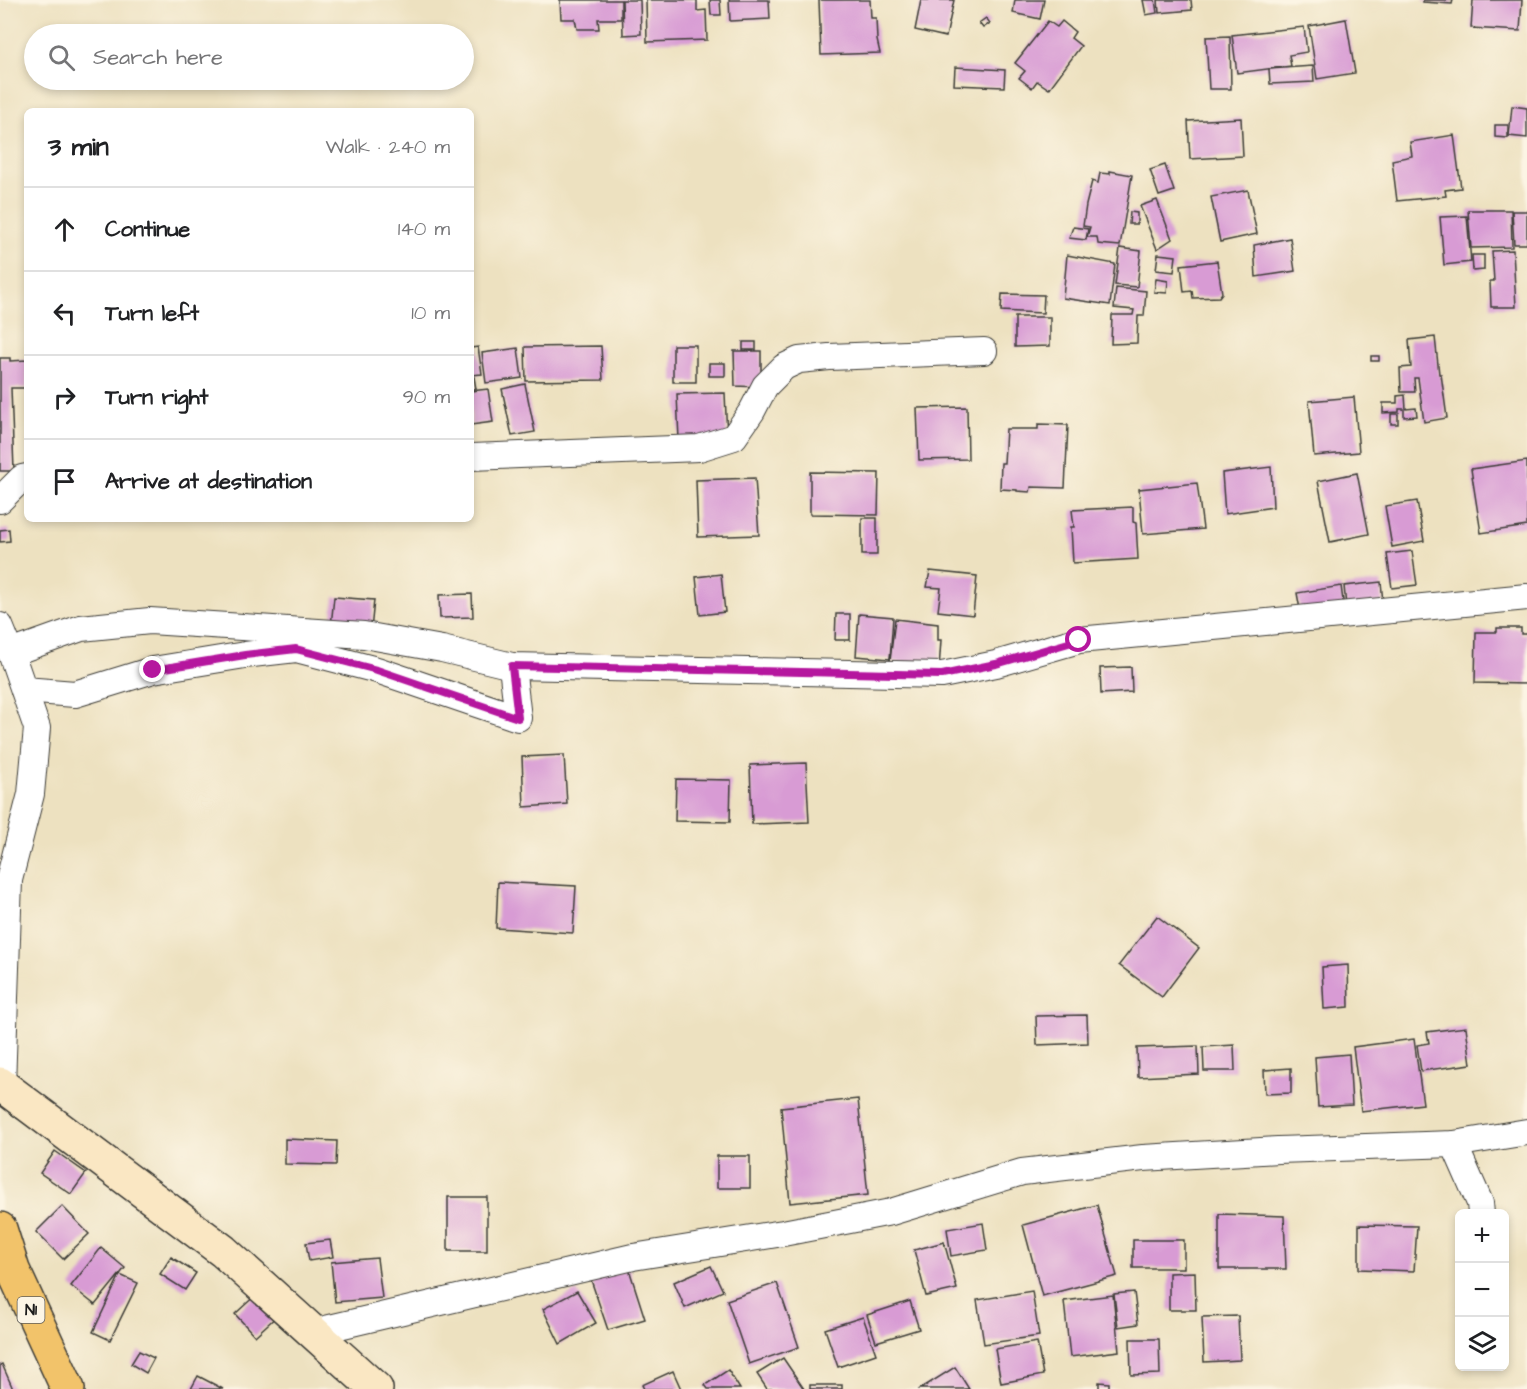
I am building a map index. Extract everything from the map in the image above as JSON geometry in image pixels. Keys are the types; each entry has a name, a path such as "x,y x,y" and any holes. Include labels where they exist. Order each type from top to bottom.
{"highway":[{"name":"N1","path":"0,1229 13,1270 68,1389"}],"street":[{"path":"474,457 699,448 734,437 752,411 765,386 784,368 799,360 984,351"},
{"path":"0,500 24,478"},
{"path":"11,653 81,628 150,621 364,635 442,649 512,666 942,675 996,664 1079,640 1527,597"},
{"path":"0,626 37,728 31,794 9,880 1,1085 223,1251 376,1389"},
{"path":"24,690 75,694 153,670 296,649 377,670 518,718 512,666"},
{"path":"313,1332 633,1257 783,1233 891,1212 1022,1172 1154,1157 1454,1144 1527,1132"},
{"path":"1454,1144 1481,1209"}],"building":[{"path":"560,0 621,0 621,19 598,19 599,29 577,29 575,19 561,19"},
{"path":"622,0 640,0 641,34 623,35"},
{"path":"646,0 697,0 697,11 706,10 707,40 647,42"},
{"path":"710,0 720,0 721,15 711,15"},
{"path":"729,0 769,0 770,19 730,21"},
{"path":"819,0 870,0 871,18 876,18 880,53 821,55"},
{"path":"921,0 954,0 946,37 915,30"},
{"path":"1015,0 1044,0 1040,19 1013,13"},
{"path":"1143,0 1155,0 1157,13 1146,15"},
{"path":"1158,0 1191,0 1192,10 1159,13"},
{"path":"1423,0 1453,0 1452,4 1423,2"},
{"path":"1473,0 1522,0 1520,31 1471,28"},
{"path":"986,18 990,23 983,28 979,23"},
{"path":"1346,19 1355,73 1317,79 1309,26"},
{"path":"1048,21 1057,27 1062,21 1075,32 1071,38 1081,46 1049,89 1037,81 1032,88 1019,78 1025,71 1015,63"},
{"path":"1304,27 1307,52 1289,55 1291,66 1237,73 1232,35"},
{"path":"1230,36 1231,89 1209,89 1206,37"},
{"path":"1313,66 1314,82 1270,84 1269,69"},
{"path":"955,67 1005,70 1004,87 954,85"},
{"path":"1512,106 1527,108 1527,138 1509,136"},
{"path":"1241,118 1243,156 1190,159 1188,121"},
{"path":"1495,125 1508,125 1508,138 1495,137"},
{"path":"1454,135 1461,188 1445,190 1446,196 1397,201 1392,160 1412,156 1410,142"},
{"path":"1165,165 1174,191 1159,196 1150,170"},
{"path":"1110,171 1132,175 1120,246 1098,244 1097,237 1087,237 1090,227 1083,226 1092,181 1098,183 1100,173 1110,174"},
{"path":"1248,190 1257,234 1220,242 1211,197"},
{"path":"1157,200 1172,239 1157,249 1140,206"},
{"path":"1468,210 1511,210 1512,247 1471,248"},
{"path":"1512,211 1527,211 1527,244 1514,244"},
{"path":"1130,212 1137,213 1137,224 1129,224"},
{"path":"1467,216 1471,262 1444,265 1440,217"},
{"path":"1073,227 1088,229 1086,240 1069,238"},
{"path":"1290,238 1295,271 1256,277 1254,245"},
{"path":"1120,248 1141,251 1137,287 1115,285"},
{"path":"1513,250 1516,307 1491,307 1490,281 1494,281 1492,251"},
{"path":"1158,254 1176,256 1174,272 1156,270"},
{"path":"1067,255 1115,264 1110,305 1063,298"},
{"path":"1472,255 1484,255 1484,270 1473,271"},
{"path":"1217,261 1222,293 1219,297 1193,298 1192,291 1184,292 1181,265"},
{"path":"1156,279 1168,281 1167,293 1154,292"},
{"path":"1116,288 1146,291 1144,316 1138,316 1137,343 1111,344 1112,315 1133,315 1134,310 1114,308"},
{"path":"1002,294 1044,295 1043,313 1001,311"},
{"path":"1015,317 1050,317 1050,346 1015,347"},
{"path":"1435,337 1447,418 1424,422 1418,378 1414,378 1415,392 1401,392 1400,368 1411,367 1409,340"},
{"path":"743,342 756,342 756,350 743,350"},
{"path":"673,345 696,345 696,382 673,382"},
{"path":"601,346 603,380 526,381 525,347"},
{"path":"478,347 482,374 474,375 474,348"},
{"path":"518,348 522,378 486,383 482,353"},
{"path":"734,351 761,351 761,387 735,386"},
{"path":"1371,356 1379,356 1379,361 1371,361"},
{"path":"0,358 10,358 10,361 24,360 24,388 11,388 14,471 0,471"},
{"path":"709,363 725,363 725,376 709,376"},
{"path":"525,384 535,432 512,436 502,389"},
{"path":"488,389 493,422 474,425 474,391"},
{"path":"725,393 727,438 679,440 677,394"},
{"path":"1405,395 1406,409 1416,408 1417,416 1404,417 1404,409 1399,409 1399,412 1383,413 1383,403 1397,403 1397,396"},
{"path":"1354,397 1359,452 1314,456 1309,401"},
{"path":"967,407 968,459 919,460 917,408"},
{"path":"1391,414 1398,414 1398,424 1391,424"},
{"path":"1038,424 1068,425 1065,488 1031,487 1030,492 1000,489 1006,429 1038,429"},
{"path":"1527,461 1527,526 1481,533 1471,469"},
{"path":"1271,467 1273,507 1225,514 1222,473"},
{"path":"810,472 879,473 878,515 810,514"},
{"path":"1357,473 1369,534 1330,542 1318,481"},
{"path":"755,478 759,535 698,537 696,480"},
{"path":"1197,483 1203,529 1143,534 1139,489"},
{"path":"1417,501 1424,541 1392,547 1385,506"},
{"path":"1133,507 1138,559 1073,563 1072,510"},
{"path":"862,518 877,518 877,555 862,555"},
{"path":"9,529 10,541 0,542 0,530"},
{"path":"1412,551 1417,585 1392,588 1387,554"},
{"path":"930,571 977,576 973,615 938,611 941,588 927,587"},
{"path":"721,574 725,612 700,615 696,577"},
{"path":"1381,582 1383,602 1346,606 1344,586"},
{"path":"1341,586 1344,608 1301,615 1297,593"},
{"path":"472,594 473,617 440,618 439,595"},
{"path":"334,597 374,600 371,630 331,626"},
{"path":"836,614 850,614 850,640 835,640"},
{"path":"859,614 893,617 890,659 856,656"},
{"path":"895,619 938,624 938,640 941,640 939,669 890,661"},
{"path":"1497,628 1521,628 1521,634 1527,634 1527,684 1475,683 1476,632 1497,632"},
{"path":"1131,667 1132,692 1101,694 1100,668"},
{"path":"564,755 567,804 524,807 522,757"},
{"path":"806,763 809,822 752,824 750,765"},
{"path":"676,779 731,780 730,822 675,821"},
{"path":"498,882 576,886 573,933 496,928"},
{"path":"1157,916 1199,948 1162,997 1119,965"},
{"path":"1348,965 1349,1007 1324,1009 1322,967"},
{"path":"1087,1015 1088,1043 1037,1045 1036,1016"},
{"path":"1466,1027 1471,1064 1421,1071 1417,1045 1429,1043 1427,1032"},
{"path":"1414,1039 1423,1104 1361,1111 1353,1047"},
{"path":"1234,1045 1235,1071 1204,1071 1203,1047"},
{"path":"1198,1046 1199,1074 1138,1077 1137,1048"},
{"path":"1349,1054 1352,1105 1318,1107 1315,1057"},
{"path":"1291,1068 1291,1093 1265,1094 1264,1070"},
{"path":"858,1099 868,1195 790,1203 781,1107"},
{"path":"285,1139 337,1141 336,1165 285,1164"},
{"path":"55,1151 86,1173 71,1194 40,1173"},
{"path":"717,1156 750,1156 750,1188 717,1188"},
{"path":"448,1197 487,1197 487,1251 448,1251"},
{"path":"1097,1205 1117,1276 1042,1296 1023,1225"},
{"path":"62,1206 89,1234 63,1259 36,1232"},
{"path":"1219,1214 1284,1216 1286,1269 1219,1269"},
{"path":"983,1223 987,1250 951,1256 947,1229"},
{"path":"1359,1225 1417,1226 1414,1271 1359,1269"},
{"path":"330,1240 333,1257 309,1261 306,1243"},
{"path":"1133,1240 1184,1240 1184,1268 1133,1268"},
{"path":"944,1242 957,1289 926,1296 914,1250"},
{"path":"101,1248 125,1268 95,1305 71,1286"},
{"path":"171,1257 196,1273 185,1290 160,1274"},
{"path":"377,1258 382,1298 335,1302 331,1262"},
{"path":"711,1266 723,1291 685,1308 674,1282"},
{"path":"629,1269 645,1319 608,1330 591,1280"},
{"path":"1195,1272 1196,1310 1169,1310 1169,1273"},
{"path":"120,1275 138,1283 110,1340 93,1332"},
{"path":"777,1283 799,1347 749,1364 727,1300"},
{"path":"577,1291 596,1323 560,1344 543,1309"},
{"path":"1032,1291 1039,1336 984,1344 977,1300"},
{"path":"259,1292 279,1314 255,1336 235,1314"},
{"path":"1134,1292 1138,1324 1118,1327 1114,1294"},
{"path":"1113,1295 1119,1351 1070,1357 1064,1301"},
{"path":"910,1301 919,1329 876,1342 867,1315"},
{"path":"1238,1316 1240,1360 1204,1362 1202,1317"},
{"path":"863,1317 876,1354 838,1367 825,1329"},
{"path":"1130,1339 1159,1339 1160,1374 1131,1375"},
{"path":"1037,1342 1043,1375 1001,1383 995,1349"},
{"path":"139,1351 154,1358 146,1373 131,1364"},
{"path":"783,1358 804,1389 767,1389 757,1374"},
{"path":"2,1364 13,1389 0,1389 0,1365"},
{"path":"955,1367 969,1389 920,1389"},
{"path":"728,1370 740,1389 708,1389 705,1385"},
{"path":"673,1371 681,1389 644,1389 642,1385"},
{"path":"198,1376 223,1389 191,1389"},
{"path":"1099,1382 1109,1383 1109,1389 1099,1389"},
{"path":"810,1385 842,1385 842,1389 810,1389"}],"route":[{"path":"153,670 296,649 377,670 518,718 512,666 942,675 996,664 1079,640"}]}
